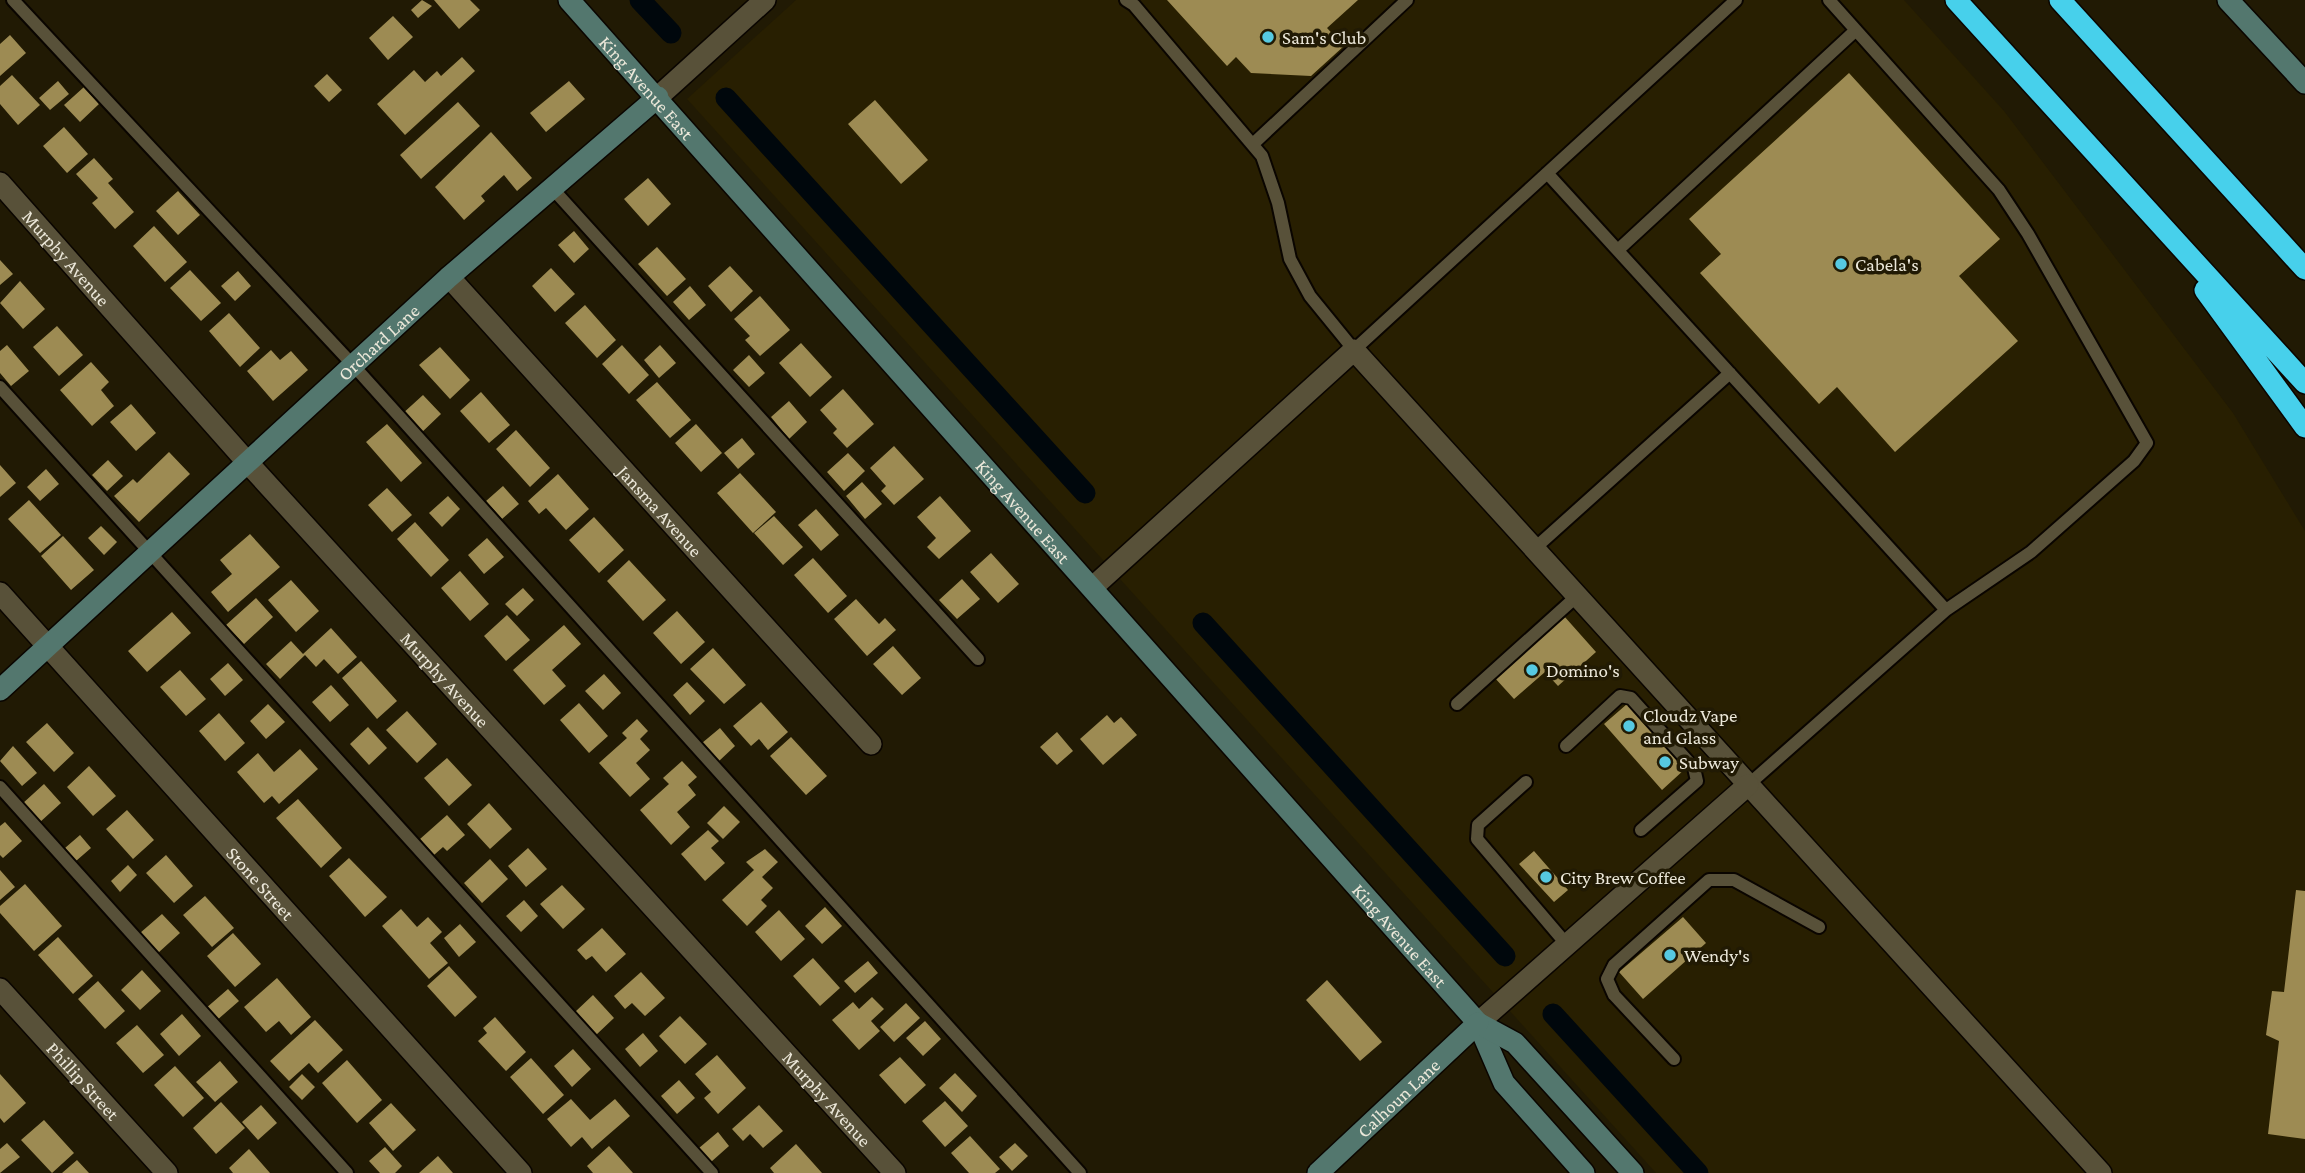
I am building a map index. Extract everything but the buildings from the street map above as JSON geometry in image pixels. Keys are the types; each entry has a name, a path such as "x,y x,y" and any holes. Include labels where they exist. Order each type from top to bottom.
{"highway":[{"path":"1956,0 2305,383"},
{"path":"2060,0 2305,269"},
{"path":"2206,160 2305,254"},
{"path":"2139,201 2305,427"}],"main road":[{"name":"King Avenue East","path":"569,0 658,97 1478,1023 1504,1083 1584,1173"},
{"path":"2228,0 2305,83"},
{"name":"Orchard Lane","path":"0,690 449,277 658,97"},
{"name":"King Avenue East","path":"1478,1023 1515,1043 1633,1173"},
{"name":"Calhoun Lane","path":"1318,1173 1478,1023"}],"street":[{"name":"Orchard Lane","path":"658,97 765,0"},
{"name":"Murphy Avenue","path":"0,183 248,463 895,1173"},
{"name":"Jansma Avenue","path":"449,277 871,744"},
{"path":"1093,587 1354,350 2101,1173"},
{"name":"Stone Street","path":"0,593 521,1173"},
{"path":"1478,1023 1748,785"},
{"name":"Phillip Street","path":"0,989 167,1173"}],"lane":[{"path":"13,0 353,365 1080,1173"},
{"path":"1125,0 1134,5 1262,156 1290,259 1310,296 1354,350 1736,0"},
{"path":"1253,144 1407,0"},
{"path":"1748,785 1947,610 2031,552 2134,461 2147,443 2028,234 1999,190 1829,0"},
{"path":"1618,250 1856,30"},
{"path":"1547,173 1947,610"},
{"path":"552,188 978,659"},
{"path":"1534,550 1730,373"},
{"path":"0,387 712,1173"},
{"path":"1457,704 1577,596"},
{"path":"1566,746 1620,695 1631,698 1694,768 1697,781 1641,830"},
{"path":"1527,782 1478,825 1477,839 1568,946"},
{"path":"0,787 347,1173"},
{"path":"1674,1059 1615,995 1607,979 1614,965 1709,880 1734,880 1819,927"}],"shaded area":[{"path":"796,0 1904,0 2004,111 2233,413 2305,531 2305,1173 1656,1173 687,99"}],"waterway":[{"path":"640,0 671,33"},
{"path":"726,98 1085,493"},
{"path":"1203,623 1505,956"},
{"path":"1553,1014 1698,1173"}],"place":[{"name":"Sam's Club","path":"1268,37"},
{"name":"Cabela's","path":"1841,264"},
{"name":"Domino's","path":"1532,670"},
{"name":"Cloudz Vape and Glass","path":"1629,726"},
{"name":"Subway","path":"1665,762"},
{"name":"City Brew Coffee","path":"1546,877"},
{"name":"Wendy's","path":"1670,955"}]}
